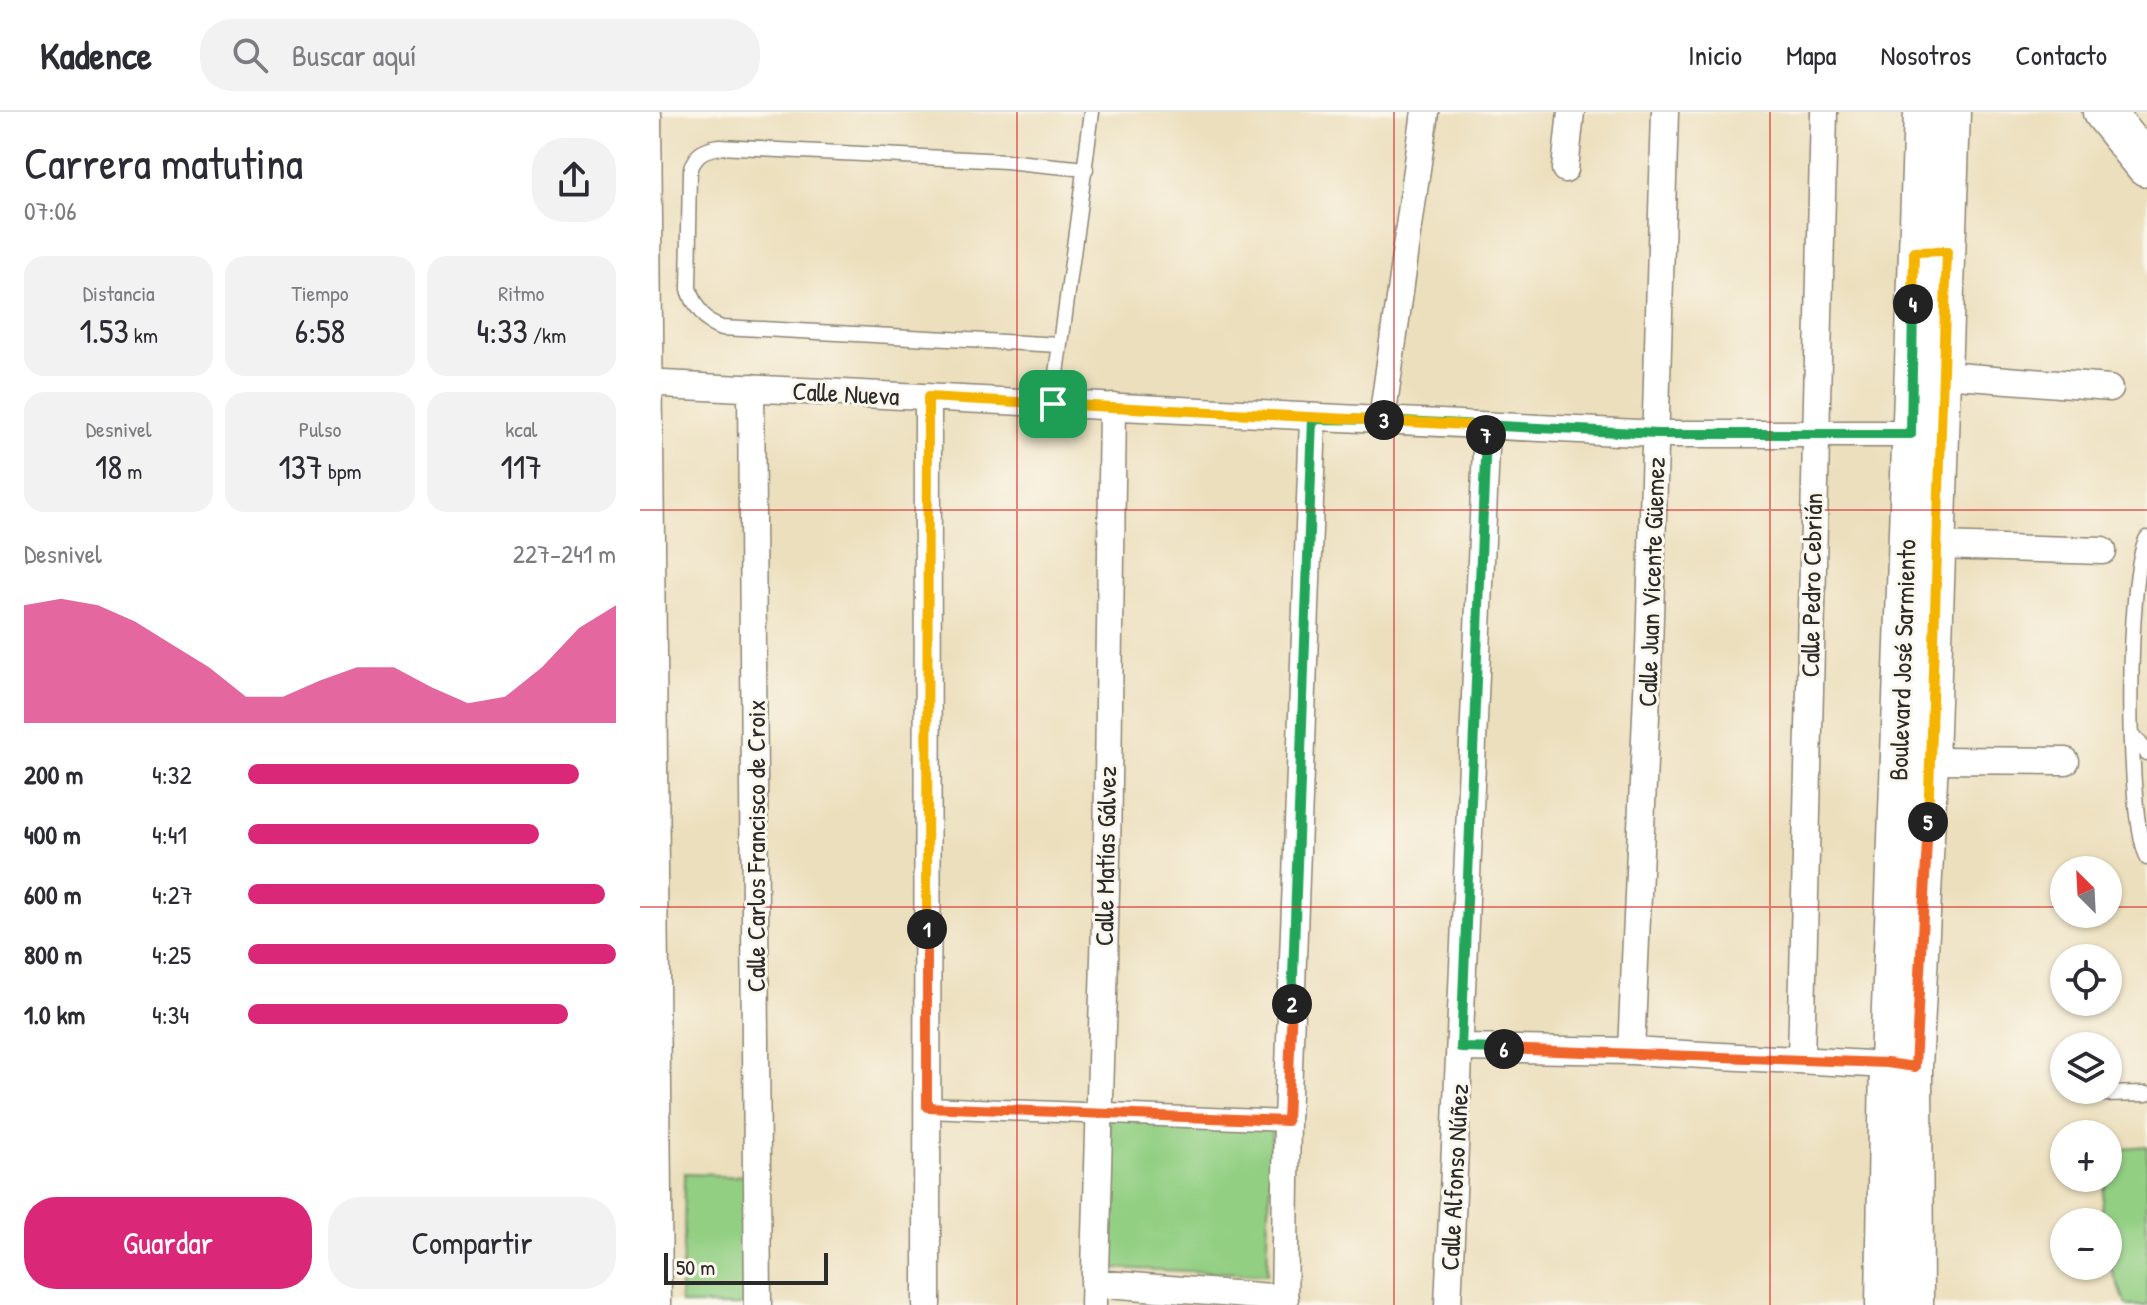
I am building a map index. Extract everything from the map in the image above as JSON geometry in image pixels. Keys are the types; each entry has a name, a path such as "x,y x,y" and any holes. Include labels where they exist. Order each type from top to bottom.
{"main road":[{"path":"2104,112 2147,165"},
{"path":"641,113 646,1121 653,1305"}],"street":[{"path":"1382,420 1425,112"},
{"path":"1565,169 1571,112"},
{"name":"Calle Juan Vicente Güemez","path":"1631,1051 1657,434 1665,112"},
{"name":"Calle Pedro Cebrián","path":"1801,1059 1824,112"},
{"name":"Boulevard José Sarmiento","path":"1883,1305 1901,1065 1931,760 1944,375 1921,112"},
{"name":"Boulevard José Sarmiento","path":"1916,1305 1901,1065 1911,434 1931,251 1953,112"},
{"path":"1944,375 2110,388"},
{"name":"Calle Nueva","path":"644,383 1657,434 1911,434"},
{"name":"Calle Carlos Francisco de Croix","path":"751,388 758,1305"},
{"path":"927,1305 928,397"},
{"name":"Calle Matías Gálvez","path":"1094,1294 1107,855 1113,406"},
{"path":"1094,1294 1285,1301 1287,1121 1313,419"},
{"name":"Calle Alfonso Núñez","path":"1448,1305 1487,426"},
{"path":"1938,546 2102,551"},
{"path":"1931,760 2065,761"},
{"path":"1461,1048 1631,1051 1901,1065"},
{"path":"927,1107 1098,1111 1287,1121"}],"lane":[{"path":"1053,404 1092,112"},
{"path":"1061,345 723,327 710,323 692,304 688,288 690,172 693,159 705,150 719,147 1006,161 1086,169"},
{"path":"2146,855 2137,828 2132,693 2138,566 2147,538"},
{"path":"2132,693 2147,683"},
{"path":"2132,733 2147,753"},
{"path":"2122,1094 2147,1093"}],"green space":[{"path":"1110,1117 1272,1122 1267,1274 1108,1268"},
{"path":"2147,1146 2147,1305 2125,1305 2116,1280 2122,1280 2122,1208 2101,1208 2103,1192 2122,1192 2122,1148"},
{"path":"683,1174 752,1176 749,1305 681,1305"}],"route":[{"path":"1053,404 928,397 927,1107 1098,1111 1287,1121 1313,419 1382,420 1657,434 1911,434 1914,252 1947,251 1931,760 1915,1067 1887,1063 1631,1051 1461,1048 1487,426 1313,419 1053,404"}]}
